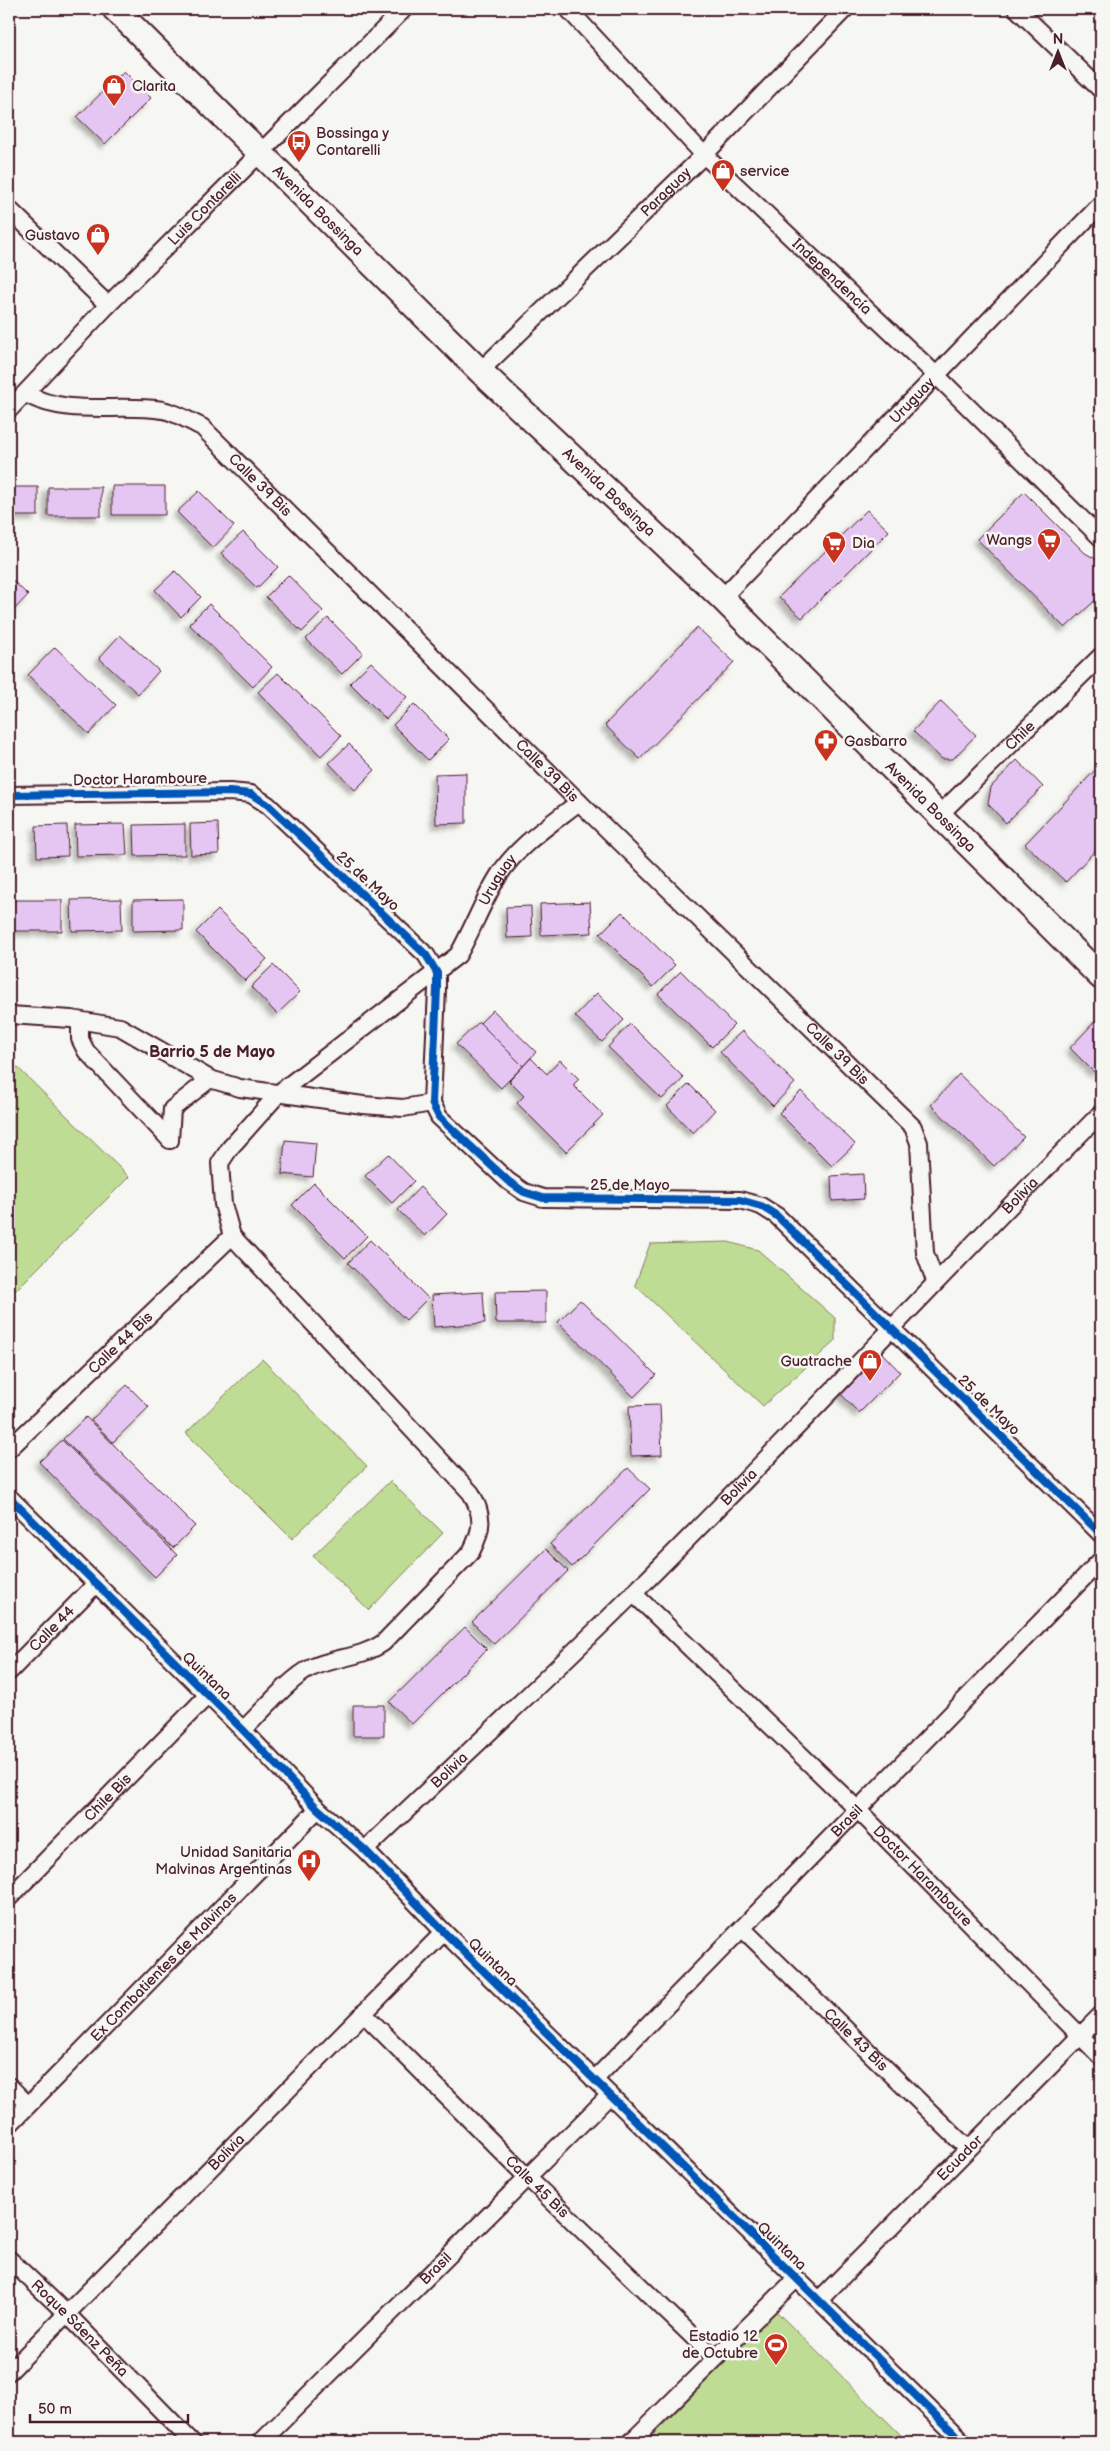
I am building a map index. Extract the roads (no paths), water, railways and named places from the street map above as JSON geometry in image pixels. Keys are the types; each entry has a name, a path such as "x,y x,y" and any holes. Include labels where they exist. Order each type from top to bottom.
{"main road":[{"name":"Avenida Bossinga","path":"115,9 480,371 722,598 1101,977"}],"street":[{"name":"Luis Contarelli","path":"9,410 108,305 404,9"},
{"name":"Independencía","path":"568,9 704,155 937,376 1101,538"},
{"name":"Paraguay","path":"480,371 704,155 845,9"},
{"path":"1017,9 1101,90"},
{"name":"Uruguay","path":"722,598 1101,204"},
{"path":"9,209 108,305"},
{"name":"Calle 39 Bis","path":"26,394 39,401 59,406 163,410 202,427 579,802 913,1127 919,1143 924,1253 936,1281"},
{"name":"Chile","path":"940,814 1101,656"},
{"name":"Doctor Haramboure","path":"9,795 230,792 252,794 268,805"},
{"name":"Uruguay","path":"232,1236 223,1204 220,1163 230,1148 280,1092 458,955 499,874 523,846 579,802"},
{"name":"25 de Mayo","path":"268,805 426,955 437,973"},
{"path":"9,1015 80,1021 120,1027 210,1079 240,1088 403,1108 432,1103 437,973"},
{"path":"80,1021 80,1039 86,1051 170,1140 172,1109 210,1079"},
{"name":"25 de Mayo","path":"432,1103 439,1117 524,1192 543,1198 740,1200 761,1206 777,1216 1101,1534"},
{"name":"Bolivia","path":"365,1850 633,1593 893,1330 936,1281 1101,1112"},
{"path":"232,1236 471,1493 480,1508 481,1523 479,1537 471,1552 383,1643 370,1652 311,1668 296,1678 243,1730"},
{"name":"Calle 44 Bis","path":"9,1448 232,1236"},
{"name":"Quintana","path":"9,1497 95,1585 243,1730 318,1809 365,1850 444,1932 963,2442"},
{"name":"Brasil","path":"594,2080 744,1929 1101,1560"},
{"name":"Calle 44","path":"9,1672 95,1585"},
{"name":"Doctor Haramboure","path":"633,1593 859,1810 1101,2057"},
{"name":"Chile Bis","path":"9,1898 207,1696"},
{"name":"Ex Combatientes de Malvinas","path":"9,2125 318,1809"},
{"name":"Calle 43 Bis","path":"744,1929 968,2149"},
{"name":"Bolivia","path":"9,2372 444,1932"},
{"name":"Calle 45 Bis","path":"363,2013 526,2176 715,2358"},
{"name":"Ecuador","path":"819,2300 1101,2015"},
{"path":"9,2086 28,2105"},
{"name":"Brasil","path":"261,2442 526,2176 610,2095"},
{"name":"Roque Sáenz Peña","path":"9,2259 67,2314 192,2442"},
{"path":"631,2442 796,2278"}],"place":[{"name":"Clarita","path":"114,107"},
{"name":"Bossinga y Contarelli","path":"299,163"},
{"name":"service","path":"723,192"},
{"name":"Gustavo","path":"98,256"},
{"name":"Wangs","path":"1049,561"},
{"name":"Dia","path":"834,564"},
{"name":"Gasbarro","path":"826,762"},
{"name":"Guatrache","path":"870,1382"},
{"name":"Unidad Sanitaria Malvinas Argentinas","path":"309,1882"},
{"name":"Estadio 12 de Octubre","path":"776,2366"}],"district":[{"name":"Barrio 5 de Mayo","path":"212,1051"}]}
